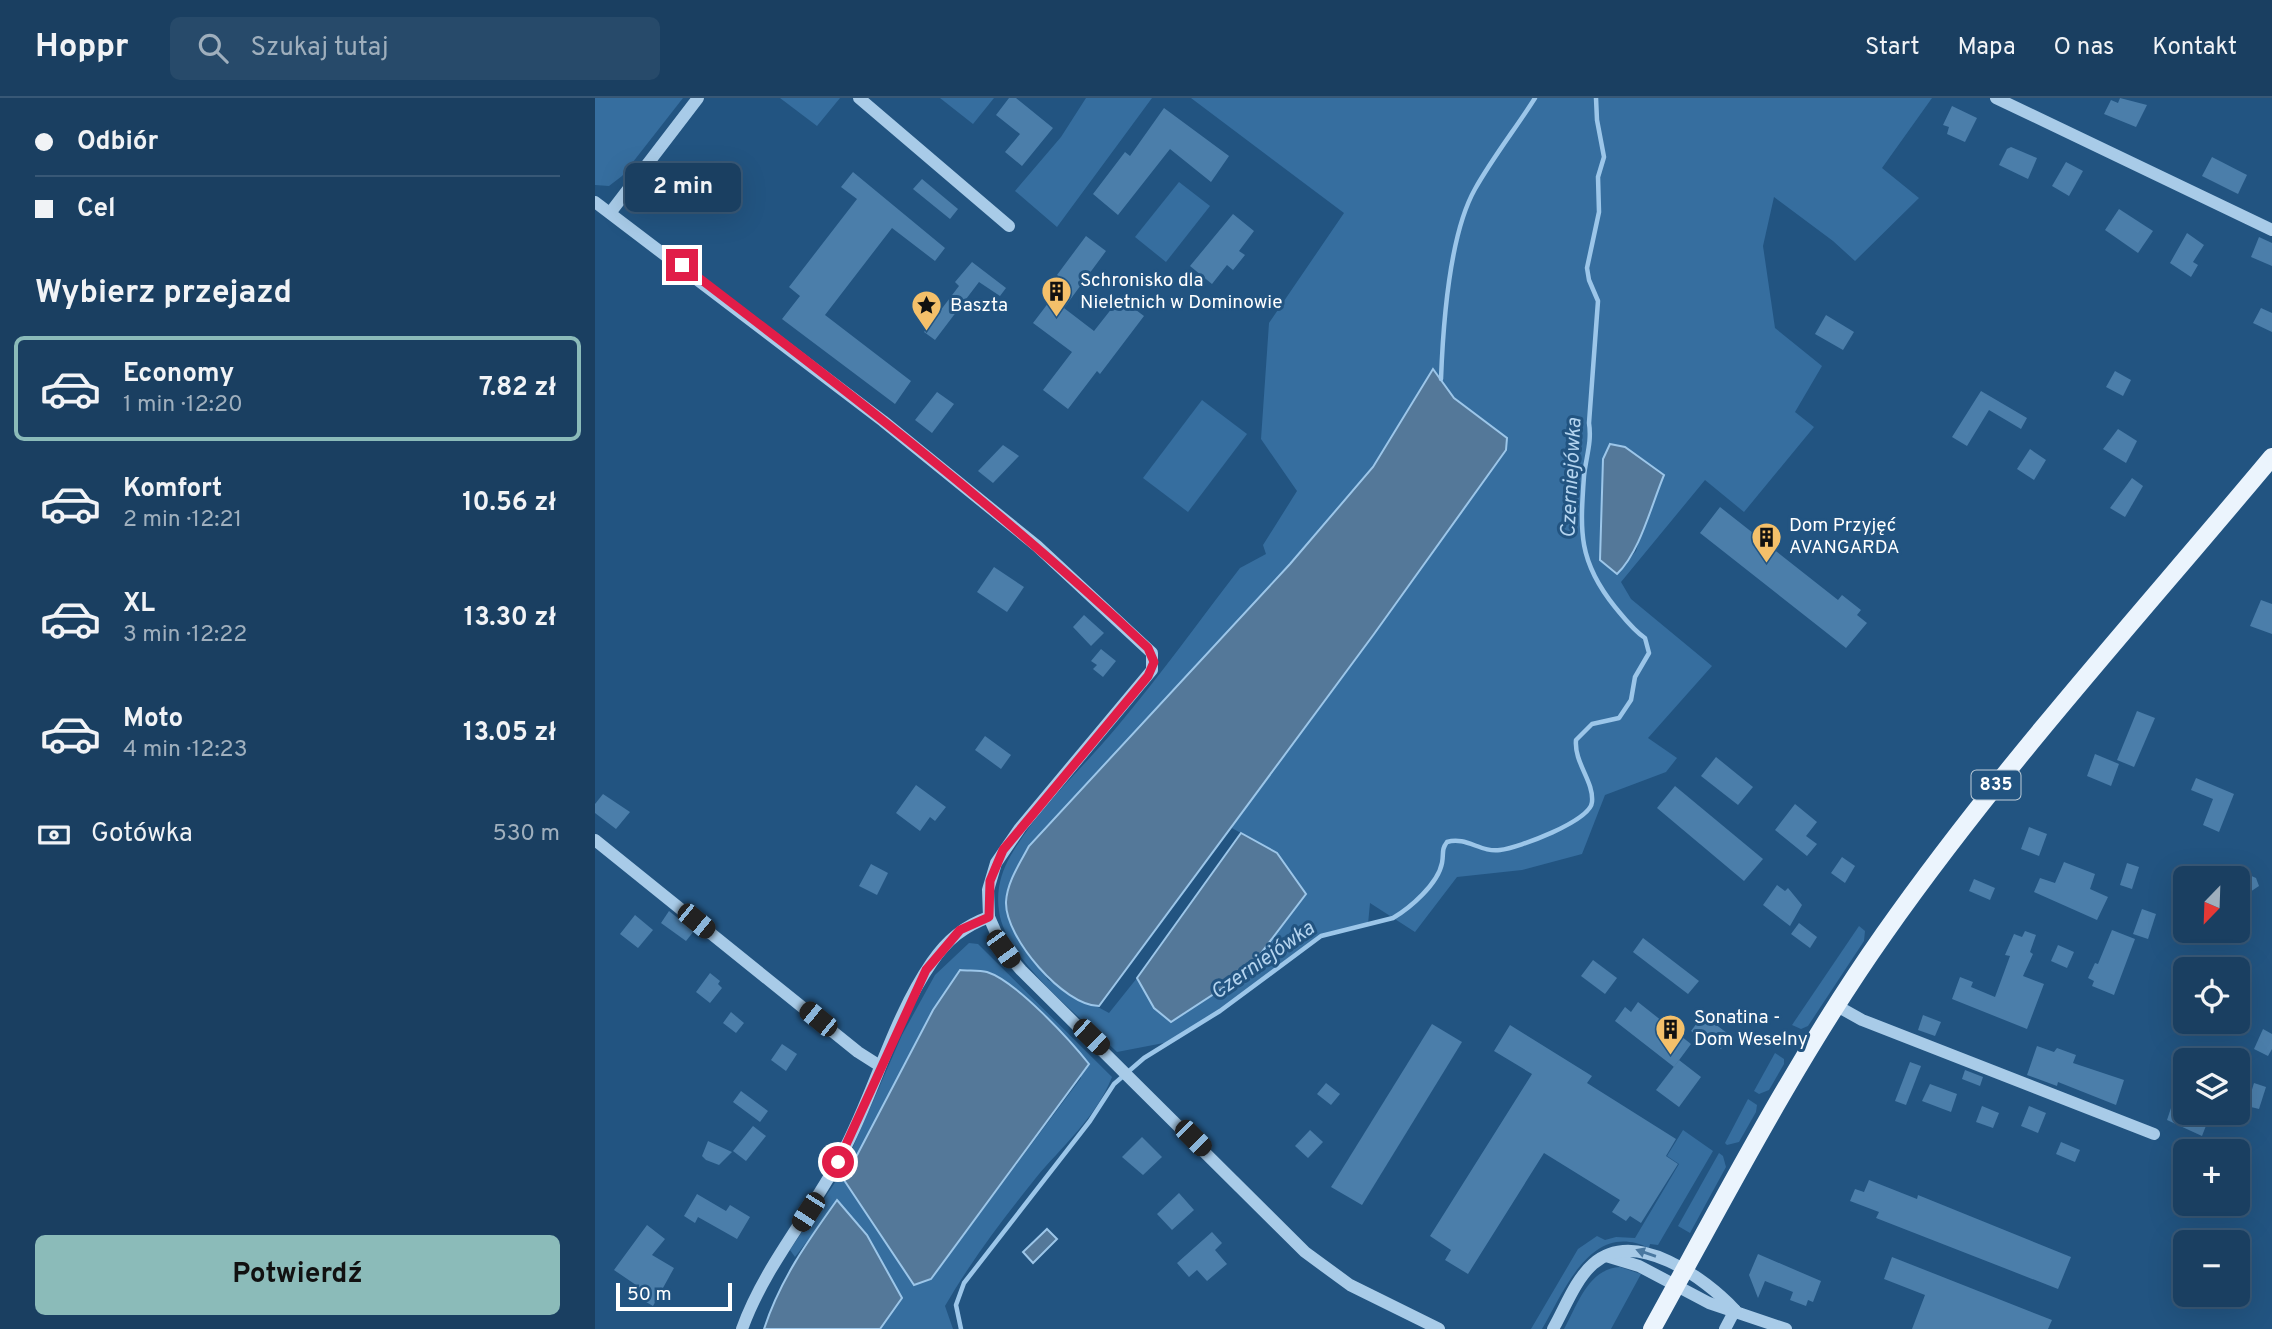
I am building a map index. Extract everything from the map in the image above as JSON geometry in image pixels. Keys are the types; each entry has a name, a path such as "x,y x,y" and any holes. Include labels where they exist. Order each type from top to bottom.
{"main road":[{"name":"835","path":"1652,1329 1795,1072 1916,889 1989,794 2272,457"}],"street":[{"path":"610,213 698,98"},
{"path":"859,98 1009,226"},
{"path":"1996,98 2272,230"},
{"path":"595,202 817,368 1007,521 1152,653 1152,670 1003,850 990,881 989,917 998,940 1012,960 1305,1252 1350,1284 1439,1329"},
{"path":"595,839 858,1052 880,1066"},
{"path":"742,1329 774,1265 845,1149 880,1066 933,960 960,930 989,917"},
{"path":"1837,1006 1862,1020 2154,1134"},
{"path":"1553,1329 1583,1275 1595,1262 1606,1256 1680,1279 1709,1303 1786,1329"},
{"path":"1725,1329 1735,1310"}],"shaded area":[{"path":"595,98 683,98 622,176 609,186 595,185"},
{"path":"780,98 840,98 817,126"},
{"path":"940,98 994,98 973,124"},
{"path":"1086,98 1152,98 1057,227 1015,191 1061,137"},
{"path":"1191,98 1932,98 1882,168 1919,198 1855,261 1774,197 1763,246 1775,328 1822,366 1795,412 1814,427 1744,512 1705,480 1621,582 1631,599 1712,666 1648,738 1677,758 1666,772 1605,795 1582,854 1522,870 1457,877 1415,932 1370,903 1368,924 1321,936 1269,976 1174,1041 1117,1052 1047,987 1015,949 1004,930 999,911 1000,881 1011,855 1034,821 1132,708 1240,568 1266,554 1263,545 1297,491 1261,439 1269,323 1344,213","holes":["1433,369 1454,398 1506,438 1506,450 1374,634 1230,827 1277,853 1154,1008 1137,978 1109,1013 1048,980 1016,932 1373,467","1645,520 1636,551 1617,573"]},
{"path":"1179,182 1210,206 1166,262 1135,237"},
{"path":"1433,369 1454,398 1507,438 1506,450 1374,634 1099,1006 1085,1003 1070,995 1039,968 1015,933 1008,917 1006,902 1009,887 1029,846 1290,564 1373,467"},
{"path":"1202,400 1247,434 1188,512 1143,478"},
{"path":"1610,444 1625,447 1664,475 1639,541 1617,574 1600,560 1603,459"},
{"path":"1241,833 1277,853 1306,894 1246,973 1171,1022 1154,1008 1137,978"},
{"path":"1859,926 1865,931 1864,941 1808,1026 1801,1029 1792,1025"},
{"path":"969,943 978,944 1112,1077 1088,1119 1035,1179 955,1289 945,1306 953,1329 880,1329 902,1298 838,1201 795,1257 790,1250 842,1172 902,1035 935,975","holes":["959,970 988,972 1016,991 1070,1040 1081,1078 931,1279 914,1285 844,1180 933,1010"]},
{"path":"960,970 987,972 1013,987 1056,1027 1089,1064 931,1279 914,1285 844,1180 933,1010"},
{"path":"1775,1053 1784,1059 1784,1064 1769,1090 1759,1094 1754,1091"},
{"path":"1748,1099 1757,1105 1756,1112 1739,1142 1727,1145 1725,1143"},
{"path":"1683,1130 1713,1151 1658,1245 1650,1244 1649,1248 1629,1242 1611,1243 1596,1251 1582,1263 1542,1329 1531,1329 1578,1249 1597,1236 1605,1240 1616,1237 1635,1238 1679,1164 1667,1156"},
{"path":"1719,1153 1723,1156 1726,1167 1690,1233 1678,1226"},
{"path":"837,1200 867,1235 902,1298 880,1329 764,1329 786,1278"},
{"path":"1047,1229 1057,1239 1033,1263 1023,1252"},
{"path":"1620,1267 1641,1274 1611,1329 1564,1329 1579,1299 1592,1281 1609,1269"}],"building":[{"path":"1009,98 1016,98 1053,128 1022,166 1005,152 1020,134 996,115"},
{"path":"2120,98 2147,105 2136,127 2104,114 2111,100 2118,103"},
{"path":"1952,106 1977,118 1965,142 1947,134 1949,127 1943,125"},
{"path":"1164,108 1229,156 1211,182 1170,149 1118,215 1093,194 1125,152 1130,156"},
{"path":"2011,147 2037,158 2028,179 1999,165 2007,149"},
{"path":"2212,157 2247,175 2238,194 2202,176"},
{"path":"2066,162 2083,171 2069,196 2052,186"},
{"path":"853,172 945,248 935,261 892,228 825,315 911,381 895,404 782,319 800,296 789,287 857,199 841,187"},
{"path":"922,179 958,209 950,219 913,189"},
{"path":"2119,209 2153,231 2138,253 2105,230"},
{"path":"1233,214 1254,231 1239,251 1245,255 1233,270 1227,265 1212,284 1190,266"},
{"path":"2187,233 2204,245 2193,262 2198,265 2191,277 2170,263"},
{"name":"Schronisko dla Nieletnich w Dominowie","path":"1086,236 1106,251 1064,308 1094,331 1120,298 1144,316 1100,374 1097,371 1068,409 1043,390 1072,352 1033,323 1065,281 1057,275"},
{"path":"2259,237 2272,243 2272,266 2251,257"},
{"path":"972,262 1006,288 1000,296 979,282 935,340 924,332 959,286 955,282"},
{"path":"2261,308 2272,313 2272,332 2253,323"},
{"path":"1826,315 1854,332 1843,350 1815,334"},
{"path":"2115,371 2131,380 2123,396 2106,387"},
{"path":"1981,391 2027,418 2021,429 1989,410 1967,446 1952,437"},
{"path":"937,392 954,404 932,433 915,420"},
{"path":"2118,429 2137,441 2126,463 2103,449"},
{"path":"1003,445 1019,456 993,483 978,471"},
{"path":"2030,449 2046,460 2034,480 2017,469"},
{"path":"2132,478 2143,486 2125,517 2110,508"},
{"name":"Dom Przyjęć AVANGARDA","path":"1720,507 1838,600 1842,595 1861,610 1857,615 1867,623 1846,648 1700,533"},
{"path":"994,567 1024,587 1007,612 977,592"},
{"path":"2261,600 2272,604 2272,634 2250,626"},
{"path":"1084,615 1104,633 1091,646 1073,627"},
{"path":"1101,649 1116,661 1103,677 1093,669 1097,665 1091,661"},
{"path":"2137,711 2155,718 2134,767 2117,760"},
{"path":"985,736 1011,755 1001,769 975,750"},
{"path":"2095,754 2119,764 2111,786 2087,776"},
{"path":"1716,757 1753,787 1738,805 1701,776"},
{"path":"2196,778 2234,794 2219,832 2203,825 2213,799 2191,790"},
{"path":"916,785 946,807 935,821 930,817 920,831 896,813"},
{"path":"1675,786 1763,859 1744,881 1657,808"},
{"path":"603,794 630,812 616,829 595,813 595,804"},
{"path":"1795,804 1817,822 1806,836 1817,844 1807,856 1775,830"},
{"path":"2029,827 2047,834 2039,856 2021,849"},
{"path":"1842,857 1855,866 1845,883 1831,873"},
{"path":"2064,862 2095,874 2090,889 2108,897 2097,920 2034,892 2040,878 2055,883"},
{"path":"2127,863 2139,867 2132,889 2120,885"},
{"path":"871,864 888,873 877,895 859,886"},
{"path":"2251,876 2256,878 2259,886 2251,891"},
{"path":"1974,879 1995,888 1990,900 1969,891"},
{"path":"1777,885 1785,891 1788,888 1802,905 1790,926 1763,905"},
{"path":"2142,909 2156,914 2148,939 2133,934"},
{"path":"669,911 694,931 686,941 661,923"},
{"path":"635,915 653,930 638,948 620,934"},
{"path":"1799,923 1817,937 1810,948 1791,934"},
{"path":"2112,930 2135,939 2114,995 2092,986 2094,981 2088,978 2095,963 2098,964"},
{"path":"2025,931 2036,935 2030,952 2033,954 2023,976 2044,984 2027,1029 1952,999 1960,977 1973,982 1971,987 1995,997 2010,956 2005,955 2014,934 2022,937"},
{"path":"1643,938 1699,981 1688,994 1633,952"},
{"path":"2058,945 2074,952 2067,968 2051,961"},
{"path":"1593,960 1617,978 1605,994 1581,976"},
{"path":"710,973 720,981 718,984 722,988 710,1003 696,992"},
{"name":"Sonatina - Dom Weselny","path":"1638,1002 1691,1044 1674,1067 1615,1021 1625,1007 1631,1012"},
{"path":"731,1012 744,1023 736,1033 723,1023"},
{"path":"1703,1015 1731,1036 1721,1049 1715,1044 1713,1047 1691,1031"},
{"path":"1923,1015 1941,1022 1935,1036 1918,1030"},
{"path":"1432,1024 1462,1042 1362,1205 1331,1187"},
{"path":"1510,1025 1592,1076 1587,1083 1676,1139 1666,1156 1678,1164 1641,1223 1630,1216 1626,1221 1612,1212 1620,1200 1544,1153 1468,1274 1445,1260 1451,1250 1430,1236 1532,1074 1494,1051"},
{"path":"2263,1029 2272,1034 2272,1049 2268,1056 2254,1049"},
{"path":"782,1044 797,1054 786,1071 771,1060"},
{"path":"2037,1046 2054,1052 2057,1048 2076,1055 2073,1063 2124,1080 2116,1105 2058,1082 2057,1086 2027,1075"},
{"path":"1679,1060 1701,1077 1679,1107 1656,1090"},
{"path":"1910,1062 1921,1066 1906,1105 1895,1101"},
{"path":"1965,1070 1983,1077 1980,1086 1962,1079"},
{"path":"1326,1083 1340,1094 1331,1105 1317,1094"},
{"path":"2254,1083 2266,1087 2259,1109 2250,1107"},
{"path":"1930,1084 1957,1094 1951,1112 1922,1101"},
{"path":"741,1091 768,1111 760,1122 733,1102"},
{"path":"2172,1105 2173,1123 2167,1120"},
{"path":"1982,1106 1999,1113 1993,1128 1976,1122"},
{"path":"2029,1106 2046,1113 2038,1133 2021,1126"},
{"path":"2178,1125 2206,1125 2202,1136"},
{"path":"753,1126 766,1136 746,1161 733,1151"},
{"path":"1310,1130 1323,1142 1308,1158 1295,1146"},
{"path":"1142,1137 1162,1157 1143,1175 1122,1157"},
{"path":"708,1141 732,1152 719,1165 702,1156"},
{"path":"2061,1142 2080,1150 2075,1162 2056,1154"},
{"path":"1869,1180 1917,1199 1918,1195 2071,1257 2058,1289 1876,1218 1879,1212 1850,1201 1855,1189 1864,1192"},
{"path":"1179,1193 1194,1210 1172,1230 1157,1214"},
{"path":"697,1194 726,1211 730,1205 750,1217 737,1239 698,1217 695,1223 684,1216"},
{"path":"647,1225 665,1239 652,1255 674,1268 653,1306 634,1295 639,1287 614,1270"},
{"path":"1212,1232 1222,1243 1215,1250 1227,1264 1207,1281 1197,1270 1189,1277 1177,1263"},
{"path":"1758,1254 1821,1281 1813,1302 1808,1300 1806,1306 1790,1300 1793,1292 1765,1281 1758,1298 1749,1275"},
{"path":"1892,1257 2052,1320 2048,1329 1912,1329 1925,1295 1884,1279"}],"waterway":[{"path":"1441,379 1449,281 1466,208 1482,177 1535,98"},
{"name":"Czerniejówka","path":"961,1329 956,1305 964,1283 1090,1121 1114,1084 1144,1058 1220,1011 1321,936 1400,914 1415,902 1435,879 1447,842 1461,841 1493,850 1509,848 1567,825 1580,817 1592,802 1576,740 1592,724 1619,718 1631,700 1635,677 1649,653 1645,638 1615,607 1594,575 1582,530 1598,301 1587,268 1599,212 1598,177 1604,157 1596,98"}],"place":[{"name":"Schronisko dla Nieletnich w Dominowie","path":"1057,319"},
{"name":"Baszta","path":"927,333"},
{"name":"Dom Przyjęć AVANGARDA","path":"1766,564"},
{"name":"Sonatina - Dom Weselny","path":"1671,1056"}],"route":[{"path":"682,265 827,376 1037,546 1148,648 1154,662 1148,676 1003,850 990,881 987,900 989,917 966,925 960,930 926,970 838,1162"}]}
